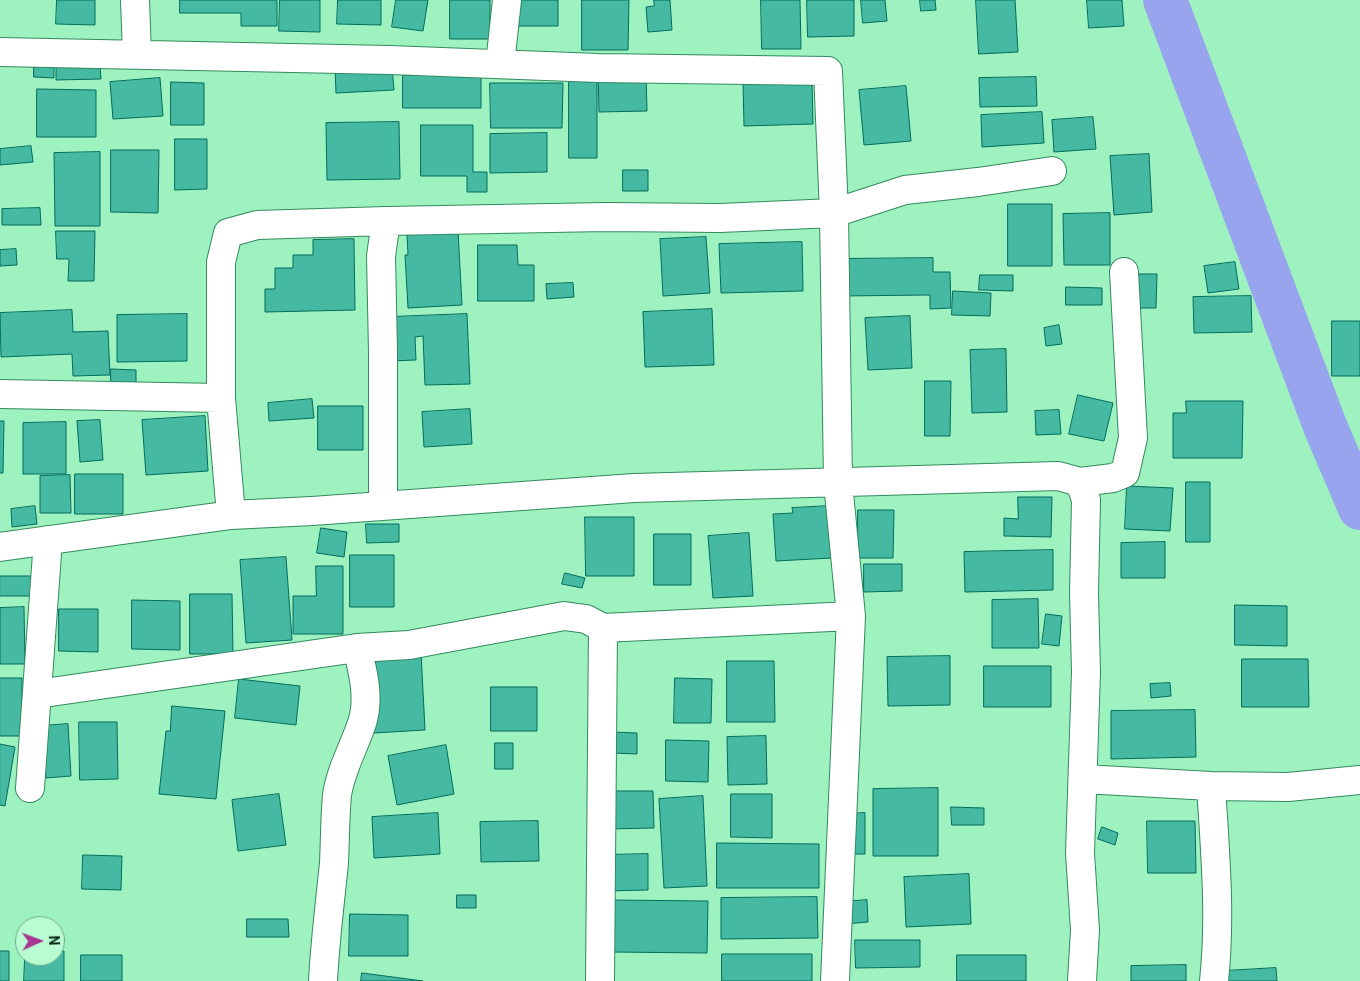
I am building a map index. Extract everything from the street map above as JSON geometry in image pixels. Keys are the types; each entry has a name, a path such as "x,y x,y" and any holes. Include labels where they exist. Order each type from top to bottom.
{"street":[{"path":"135,0 137,54"},
{"path":"500,64 507,0"},
{"path":"0,52 137,54 598,68 828,71 834,213 838,483 850,616 835,981"},
{"path":"231,515 221,398 221,262 228,233 257,225 606,217 720,218 834,213 905,190 1052,171"},
{"path":"383,506 384,352 380,256 386,221"},
{"path":"0,547 231,515 634,488 1058,476 1080,482 1113,478 1125,473 1132,438 1124,272"},
{"path":"0,394 221,398"},
{"path":"1080,482 1086,500 1084,593 1086,672 1080,853 1085,930 1082,981"},
{"path":"30,788 48,540"},
{"path":"37,694 357,648 409,645 564,616 586,619 603,628 850,616"},
{"path":"600,981 603,628"},
{"path":"323,981 325,938 334,864 338,794 342,774 363,721 364,680 357,648"},
{"path":"1083,779 1211,786 1288,787 1360,780"},
{"path":"1211,786 1217,885 1218,947 1214,981"}],"building":[{"path":"57,0 95,0 95,25 56,24"},
{"path":"180,0 277,0 277,26 241,26 241,13 180,13"},
{"path":"280,0 320,0 320,32 279,31"},
{"path":"338,0 381,0 381,25 337,24"},
{"path":"396,0 428,0 423,31 392,27"},
{"path":"450,0 490,0 490,39 450,39"},
{"path":"516,0 558,0 558,26 516,26"},
{"path":"582,0 629,0 628,50 582,50"},
{"path":"654,0 670,0 672,30 648,32 646,7 654,6"},
{"path":"761,0 800,0 801,49 762,49"},
{"path":"807,0 854,0 854,36 808,37"},
{"path":"861,0 885,0 887,21 863,23"},
{"path":"920,0 935,0 936,10 921,11"},
{"path":"976,0 1015,0 1018,52 979,54"},
{"path":"1087,0 1122,0 1124,26 1089,28"},
{"path":"34,61 54,61 54,78 34,77"},
{"path":"100,64 101,79 56,80 56,65"},
{"path":"392,65 394,90 336,93 335,68"},
{"path":"646,72 647,111 599,112 598,73"},
{"path":"403,75 481,75 481,108 403,108"},
{"path":"569,76 597,76 597,158 569,158"},
{"path":"1036,77 1037,106 980,107 979,78"},
{"path":"160,78 163,116 113,119 110,82"},
{"path":"171,82 204,83 204,125 171,125"},
{"path":"812,82 813,124 744,126 743,83"},
{"path":"490,83 563,83 562,128 491,128"},
{"path":"906,86 911,141 864,145 859,90"},
{"path":"37,89 96,90 96,137 37,137"},
{"path":"1042,112 1044,143 982,147 981,115"},
{"path":"1093,117 1096,149 1054,152 1052,120"},
{"path":"399,122 400,179 327,180 326,123"},
{"path":"421,125 473,125 473,172 487,172 487,192 467,192 467,176 421,176"},
{"path":"547,133 547,172 490,173 490,134"},
{"path":"175,139 207,139 207,189 175,190"},
{"path":"31,146 33,162 0,165 0,149"},
{"path":"111,150 159,150 158,213 111,212"},
{"path":"100,152 100,226 55,226 54,153"},
{"path":"1149,154 1152,212 1114,215 1110,156"},
{"path":"623,170 648,170 648,191 623,191"},
{"path":"1008,204 1052,204 1052,266 1008,266"},
{"path":"40,208 41,225 2,225 2,209"},
{"path":"1110,213 1110,265 1064,265 1063,214"},
{"path":"56,231 95,231 94,281 68,281 69,259 57,259"},
{"path":"458,231 462,305 408,308 405,255 408,255 407,234"},
{"path":"706,237 710,293 663,296 660,239"},
{"path":"354,239 355,310 265,312 265,289 275,289 275,268 293,268 293,255 313,255 313,240"},
{"path":"802,242 803,291 721,293 719,244"},
{"path":"478,245 517,245 518,265 534,265 534,301 478,301"},
{"path":"16,249 17,265 0,266 0,250"},
{"path":"933,258 933,272 950,272 951,308 930,309 930,295 839,296 839,259"},
{"path":"1235,262 1239,289 1208,293 1204,266"},
{"path":"1129,274 1157,274 1156,308 1129,308"},
{"path":"980,275 1013,275 1013,291 979,290"},
{"path":"573,283 574,297 547,299 546,284"},
{"path":"1066,287 1102,288 1102,305 1066,305"},
{"path":"953,291 991,293 990,316 952,315"},
{"path":"1251,296 1252,332 1194,333 1193,297"},
{"path":"712,309 714,365 645,367 643,312"},
{"path":"72,310 73,332 108,331 110,375 73,376 72,354 1,357 0,313"},
{"path":"187,314 187,361 117,362 117,315"},
{"path":"467,314 470,384 425,385 423,336 415,337 416,360 391,361 390,317"},
{"path":"910,316 912,368 868,370 865,318"},
{"path":"1332,321 1360,321 1360,376 1332,376"},
{"path":"1059,325 1062,344 1046,346 1044,328"},
{"path":"1006,349 1007,412 972,413 970,350"},
{"path":"111,369 136,370 136,386 111,385"},
{"path":"925,381 951,381 950,436 925,436"},
{"path":"1078,395 1113,403 1104,441 1069,434"},
{"path":"312,399 314,418 269,421 268,403"},
{"path":"1186,401 1243,401 1242,458 1173,458 1173,413 1186,413"},
{"path":"318,406 363,406 363,450 318,450"},
{"path":"470,409 472,444 424,447 422,412"},
{"path":"1059,410 1061,434 1036,435 1035,411"},
{"path":"205,416 208,471 146,475 142,420"},
{"path":"100,420 103,460 80,462 77,421"},
{"path":"0,421 4,421 3,473 0,473"},
{"path":"66,422 66,474 23,474 23,423"},
{"path":"75,474 123,474 123,514 75,514"},
{"path":"70,475 71,513 40,513 40,476"},
{"path":"1186,482 1210,482 1210,542 1186,542"},
{"path":"1127,486 1173,488 1170,531 1125,529"},
{"path":"1018,497 1052,497 1051,537 1004,536 1004,518 1018,519"},
{"path":"35,506 37,524 12,527 11,509"},
{"path":"829,506 832,558 776,561 773,514 793,513 792,508"},
{"path":"858,510 894,510 893,558 858,558"},
{"path":"585,517 634,517 634,576 586,576"},
{"path":"366,524 399,524 399,542 367,543"},
{"path":"321,528 347,532 344,557 317,553"},
{"path":"749,533 753,596 713,598 708,536"},
{"path":"654,534 691,534 691,585 654,585"},
{"path":"1165,542 1165,578 1121,578 1121,543"},
{"path":"1053,550 1053,590 965,592 964,552"},
{"path":"350,555 394,555 394,607 350,607"},
{"path":"286,557 292,640 246,643 240,560"},
{"path":"864,564 902,564 902,591 864,592"},
{"path":"316,566 343,566 343,634 293,634 293,596 316,596"},
{"path":"565,573 585,578 582,588 562,584"},
{"path":"0,576 31,576 31,596 0,596"},
{"path":"190,594 232,594 233,654 190,654"},
{"path":"1038,599 1039,648 992,648 992,600"},
{"path":"132,600 180,601 180,650 132,649"},
{"path":"1235,605 1287,606 1287,646 1235,645"},
{"path":"24,607 25,664 0,664 0,608"},
{"path":"59,609 98,609 98,652 59,651"},
{"path":"1046,614 1062,616 1059,646 1042,644"},
{"path":"421,652 425,730 374,733 369,655"},
{"path":"950,656 950,705 888,706 887,657"},
{"path":"1242,659 1308,659 1309,707 1242,707"},
{"path":"727,661 774,661 775,722 727,722"},
{"path":"984,666 1051,666 1051,707 984,707"},
{"path":"0,678 22,678 22,736 0,736"},
{"path":"675,678 712,679 711,723 674,723"},
{"path":"239,679 300,686 296,725 235,718"},
{"path":"1170,683 1171,696 1151,698 1150,684"},
{"path":"491,687 537,687 537,731 491,731"},
{"path":"172,706 225,711 216,799 159,794 166,731 170,731"},
{"path":"1195,710 1196,757 1111,759 1111,711"},
{"path":"79,722 117,722 118,779 80,780"},
{"path":"68,724 71,776 46,778 42,726"},
{"path":"612,732 637,733 637,754 611,753"},
{"path":"766,736 767,784 728,785 727,737"},
{"path":"666,740 709,741 708,782 666,781"},
{"path":"495,743 513,743 513,769 495,769"},
{"path":"0,744 15,747 5,806 0,805"},
{"path":"446,745 454,794 397,805 388,756"},
{"path":"938,788 938,856 873,856 873,789"},
{"path":"608,791 653,791 654,828 608,829"},
{"path":"279,794 286,845 238,851 232,800"},
{"path":"731,794 772,794 772,838 731,837"},
{"path":"703,796 707,886 664,888 659,799"},
{"path":"951,807 984,808 984,825 952,825"},
{"path":"438,813 440,854 374,858 372,817"},
{"path":"865,813 865,854 845,854 845,814"},
{"path":"538,821 539,861 481,862 480,822"},
{"path":"1147,821 1195,821 1196,873 1148,873"},
{"path":"1102,827 1118,833 1115,845 1098,839"},
{"path":"717,843 819,844 819,888 717,888"},
{"path":"648,854 648,890 605,891 604,855"},
{"path":"83,855 122,856 121,890 82,889"},
{"path":"969,874 971,924 906,927 904,877"},
{"path":"457,895 476,895 476,908 457,908"},
{"path":"817,897 818,938 721,939 721,898"},
{"path":"611,900 708,901 707,953 610,952"},
{"path":"867,900 868,922 845,924 843,902"},
{"path":"350,914 408,915 408,956 349,956"},
{"path":"247,919 288,919 289,937 247,937"},
{"path":"855,940 920,940 920,967 856,968"},
{"path":"0,951 9,951 9,981 0,981"},
{"path":"722,954 812,954 812,981 722,981"},
{"path":"81,955 122,955 122,981 81,981"},
{"path":"957,955 1026,955 1026,981 957,981"},
{"path":"1186,965 1186,981 1131,981 1131,966"},
{"path":"24,966 64,966 64,981 24,981"},
{"path":"1276,968 1277,981 1225,981 1224,971"},
{"path":"362,973 423,981 361,981"}],"waterway":[{"path":"1165,0 1325,426 1360,508"}]}
